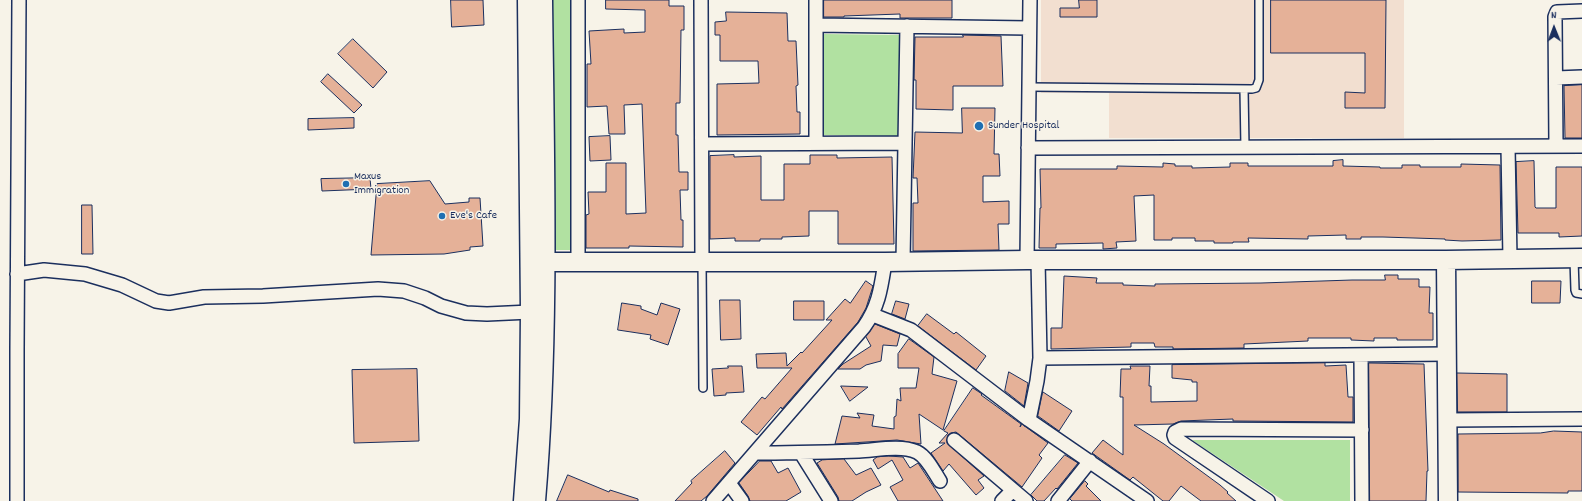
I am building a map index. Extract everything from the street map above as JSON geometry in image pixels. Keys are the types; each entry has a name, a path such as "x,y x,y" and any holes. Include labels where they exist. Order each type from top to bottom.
{"street":[{"path":"17,501 19,0"},
{"path":"527,0 538,262 542,413 536,501"},
{"path":"524,501 529,419 530,312 538,262 543,0"},
{"path":"578,0 578,262"},
{"path":"701,0 702,262"},
{"path":"816,0 816,144"},
{"path":"1029,420 1040,358 1032,260 1028,148 1030,0"},
{"path":"1556,146 1555,16 1557,12 1582,11"},
{"path":"816,25 1029,28"},
{"path":"713,501 873,315 882,286 894,262 905,143 907,26"},
{"path":"1556,78 1582,77"},
{"path":"702,144 905,143"},
{"path":"1028,148 1582,146"},
{"path":"1508,147 1510,259"},
{"path":"538,262 1446,260 1578,258"},
{"path":"1446,260 1448,501"},
{"path":"17,274 44,270 85,274 122,285 156,301 169,302 204,297 263,296 378,289 404,291 425,298 441,306 466,313 488,314 530,312"},
{"path":"873,315 911,330 1029,420 1147,501"},
{"path":"1040,358 1447,354"},
{"path":"1361,355 1362,501"},
{"path":"1448,420 1582,419"},
{"path":"1268,501 1175,438 1175,432 1181,429 1362,430"},
{"path":"954,440 1026,501"},
{"path":"755,453 888,449 911,451 924,456 940,481"},
{"path":"801,452 831,501"},
{"path":"1058,501 1090,461"},
{"path":"729,483 742,501"},
{"path":"1002,501 1013,490"}],"lane":[{"path":"1029,87 1256,88 1259,84 1259,0"},
{"path":"1244,89 1245,148"},
{"path":"1578,258 1575,290 1576,293 1582,294"},
{"path":"702,262 703,388"}],"shaded area":[{"path":"1041,0 1404,0 1404,138 1109,138 1109,93 1041,93"}],"green space":[{"path":"552,0 573,0 572,250 553,250"},
{"path":"824,34 900,35 899,136 823,135"},
{"path":"1192,440 1350,440 1350,501 1284,501"}],"building":[{"path":"451,0 483,0 484,25 452,27"},
{"path":"606,0 669,0 669,6 684,6 684,30 681,30 680,103 676,103 676,135 678,135 679,172 688,172 688,190 680,190 681,220 683,220 683,247 629,246 629,248 586,248 586,215 589,214 588,192 606,192 606,163 626,163 626,214 646,213 642,104 624,105 625,134 609,134 607,106 587,107 587,64 591,64 589,31 624,29 624,33 645,32 645,10 606,9"},
{"path":"824,0 952,0 952,18 900,18 900,14 824,17"},
{"path":"1079,0 1097,0 1097,17 1060,17 1060,8 1079,8"},
{"path":"1271,0 1386,0 1385,108 1345,108 1345,92 1365,93 1365,53 1271,53"},
{"path":"726,12 787,13 788,41 796,41 798,85 796,86 797,112 800,112 800,134 717,135 717,84 759,83 758,61 720,61 720,35 715,35 715,22 726,21"},
{"path":"963,35 1001,36 1003,86 953,86 953,110 916,109 916,80 914,80 915,37 963,37"},
{"path":"353,39 387,72 373,88 338,54"},
{"path":"328,74 362,105 354,113 321,82"},
{"path":"1582,85 1582,138 1565,138 1564,86"},
{"path":"962,108 995,108 994,154 999,154 1000,176 983,176 983,202 1009,201 1009,224 998,224 999,250 913,251 913,203 918,203 917,178 913,178 915,132 962,133"},
{"path":"354,118 354,128 308,130 308,119"},
{"path":"610,136 611,160 590,161 589,137"},
{"path":"734,155 734,157 761,156 761,200 784,200 784,164 810,164 810,155 837,155 837,158 892,157 894,244 838,244 838,211 809,211 809,236 782,237 782,239 760,239 760,241 735,241 735,238 710,239 710,156"},
{"path":"1343,160 1343,166 1380,168 1402,168 1402,165 1420,165 1420,167 1461,167 1461,164 1500,165 1501,240 1462,241 1383,237 1346,239 1346,235 1308,236 1308,239 1248,238 1249,242 1233,243 1195,241 1195,238 1154,240 1154,195 1134,196 1136,241 1116,242 1117,248 1103,249 1103,243 1056,244 1056,248 1039,248 1041,208 1040,169 1117,169 1117,166 1163,167 1163,163 1175,164 1175,166 1192,166 1192,168 1230,167 1230,163 1248,163 1248,166 1333,166 1333,161"},
{"path":"1534,161 1536,208 1556,208 1556,167 1582,167 1582,236 1559,237 1559,233 1518,233 1516,162"},
{"name":"Maxus Immigration","path":"370,178 371,189 322,191 321,179"},
{"path":"430,181 445,204 469,202 469,198 480,198 483,246 470,247 470,250 444,254 371,255 377,184"},
{"path":"82,205 92,205 93,254 82,254"},
{"path":"1385,275 1398,275 1398,279 1419,279 1419,287 1430,287 1429,313 1433,313 1433,340 1397,340 1397,338 1374,338 1374,341 1351,340 1351,338 1308,338 1308,341 1244,344 1244,348 1173,349 1173,347 1155,347 1154,343 1131,343 1131,347 1051,349 1051,328 1062,328 1064,276 1097,278 1096,283 1123,283 1123,285 1155,286 1155,284 1385,280"},
{"path":"866,281 873,286 866,308 858,322 782,409 781,407 757,435 741,422 762,397 765,399 792,368 757,368 756,354 786,353 787,366 801,352 802,353 832,320 826,320 845,299 850,303"},
{"path":"1532,281 1561,281 1560,303 1532,303"},
{"path":"720,300 740,300 741,339 721,340"},
{"path":"794,301 824,301 824,320 794,320"},
{"path":"896,301 909,304 905,319 892,314"},
{"path":"622,303 641,306 641,309 657,315 661,303 680,309 668,345 650,339 651,335 618,330"},
{"path":"927,314 954,334 956,332 986,356 976,370 918,326"},
{"path":"875,324 900,334 897,346 883,345 881,361 866,365 860,369 838,369 843,364 871,346 866,337"},
{"path":"909,339 934,357 932,374 957,381 943,430 919,414 921,444 897,440 835,444 842,416 860,418 857,413 874,415 872,426 894,429 897,399 901,401 900,388 916,388 919,368 898,368 898,354"},
{"path":"1325,363 1325,366 1346,365 1348,397 1353,397 1353,422 1233,421 1233,419 1181,421 1173,424 1134,425 1164,444 1220,485 1236,501 1201,501 1181,486 1169,501 1163,501 1133,477 1130,480 1092,453 1103,440 1123,455 1123,397 1120,397 1121,369 1131,369 1130,366 1150,366 1149,386 1151,386 1151,402 1197,401 1197,382 1172,378 1172,365"},
{"path":"1369,363 1424,364 1428,471 1426,501 1370,501"},
{"path":"728,366 742,366 744,392 726,393 726,395 714,396 712,369 728,368"},
{"path":"417,369 419,441 354,443 352,370"},
{"path":"1009,372 1028,383 1024,406 1005,391"},
{"path":"1457,373 1507,374 1507,412 1458,412"},
{"path":"841,386 868,387 850,401"},
{"path":"973,388 1021,424 1020,427 1022,424 1048,443 1039,455 1042,458 1022,487 956,432 948,435 947,443 984,476 978,480 984,488 976,495 949,464 943,471 931,453 945,443 939,443 948,433 944,431"},
{"path":"1043,392 1072,411 1059,431 1038,416"},
{"path":"1554,431 1582,432 1582,491 1568,491 1568,493 1458,492 1458,434 1540,433"},
{"path":"725,451 735,463 707,496 701,501 675,501 692,483 691,481"},
{"path":"1065,455 1078,463 1057,489 1056,488 1044,501 1037,501 1031,495"},
{"path":"877,457 903,457 910,468 918,463 943,501 898,501 890,487 903,480 892,460 878,469 873,460"},
{"path":"844,459 856,475 871,468 881,485 852,501 839,501 817,463 822,460"},
{"path":"760,461 771,461 778,473 788,468 801,492 786,501 750,501 739,483"},
{"path":"568,475 609,492 610,490 638,499 638,501 557,501"},
{"path":"1085,481 1088,484 1086,486 1101,501 1072,501 1070,499"}],"place":[{"name":"Sunder Hospital","path":"979,126"},
{"name":"Maxus Immigration","path":"346,184"},
{"name":"Eve's Cafe","path":"442,216"}]}
